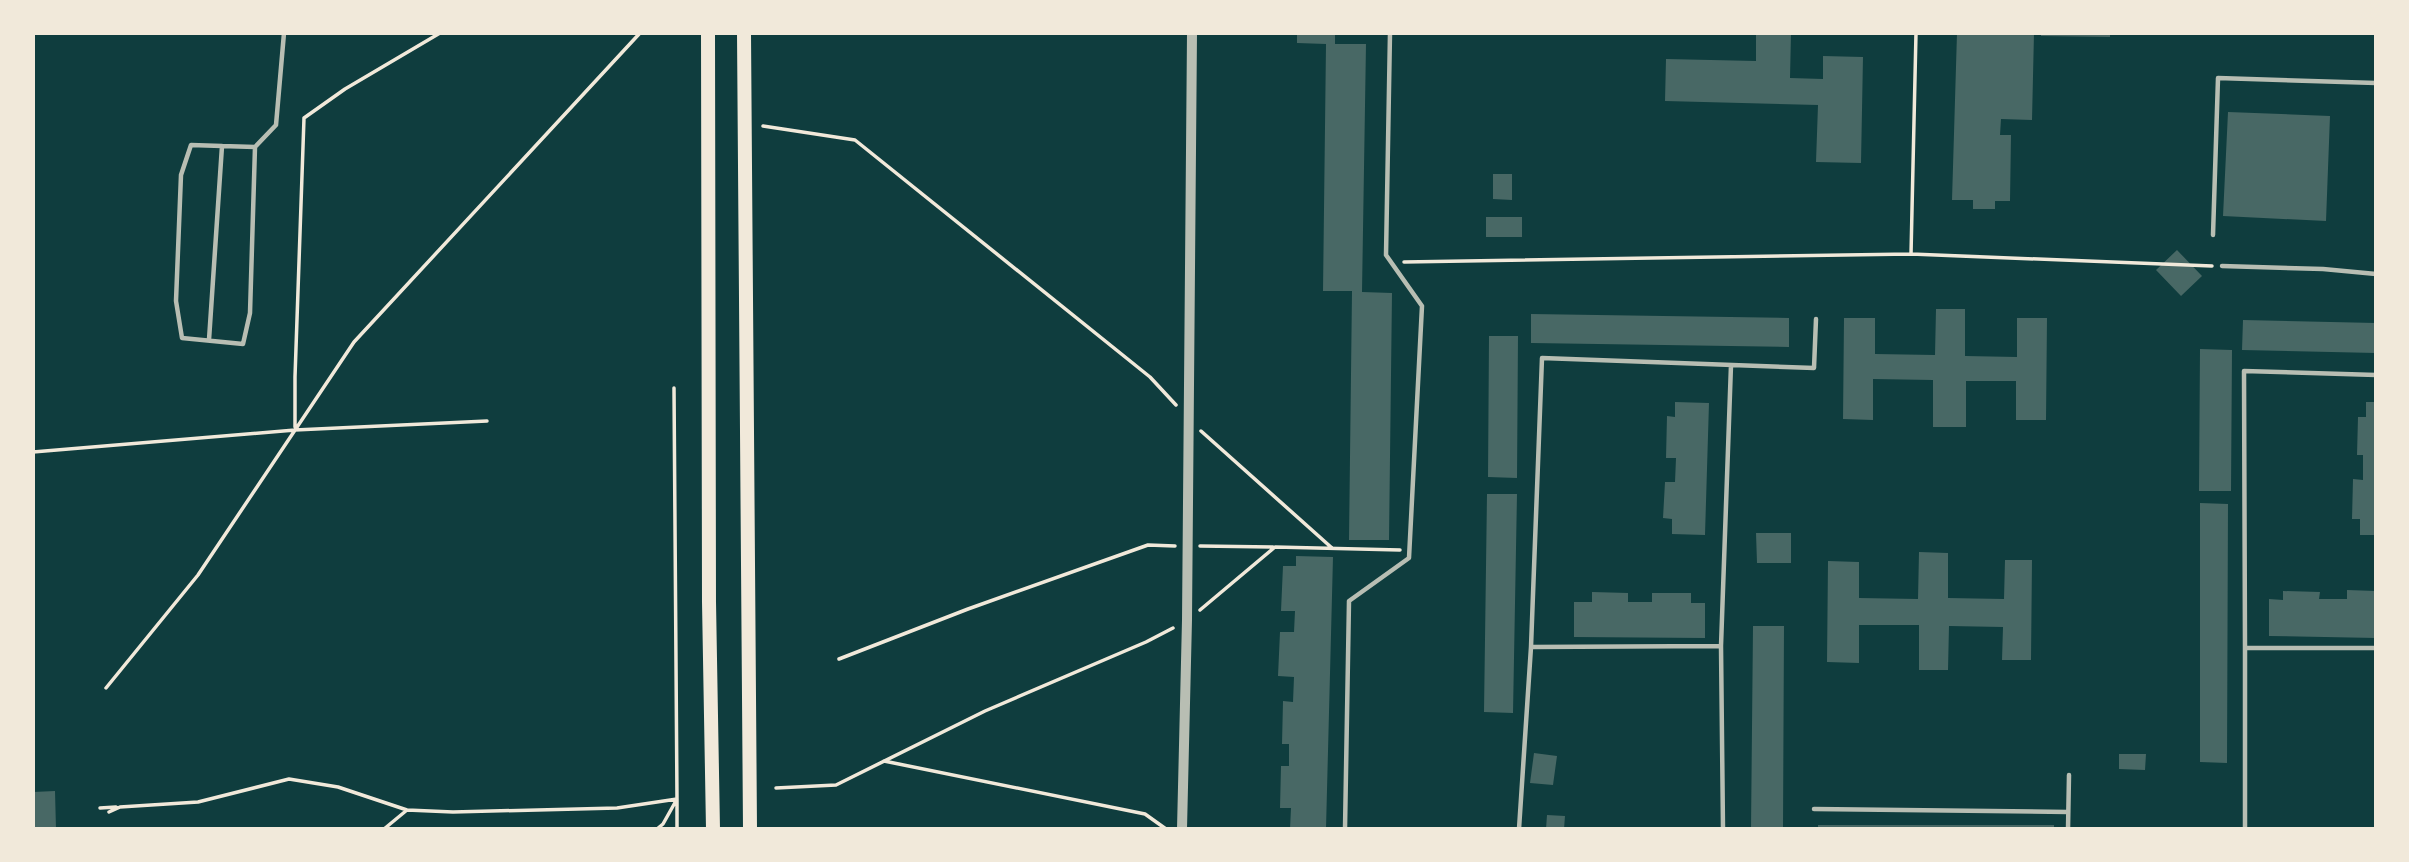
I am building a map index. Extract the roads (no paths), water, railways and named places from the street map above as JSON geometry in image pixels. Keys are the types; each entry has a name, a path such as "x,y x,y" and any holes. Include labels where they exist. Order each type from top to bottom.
{"main road":[{"path":"708,33 709,602 713,829"},
{"path":"744,33 751,827"}],"street":[{"path":"1182,829 1188,546 1192,33"}],"lane":[{"path":"255,147 191,145 181,175 176,301 181,338 243,344 250,313 255,147 276,125 284,33"},
{"path":"1345,829 1349,601 1409,558 1422,306 1386,254 1390,33"},
{"path":"2213,235 2218,78 2376,83"},
{"path":"209,340 222,146"},
{"path":"2222,266 2323,269 2376,274"},
{"path":"1519,829 1531,647 1542,358 1814,368 1816,319"},
{"path":"1723,829 1721,646 1731,365"},
{"path":"2245,829 2245,371 2376,375"},
{"path":"1531,647 1721,646"},
{"path":"2245,648 2376,648"},
{"path":"2068,829 2069,775"},
{"path":"1814,809 2068,812"}]}
